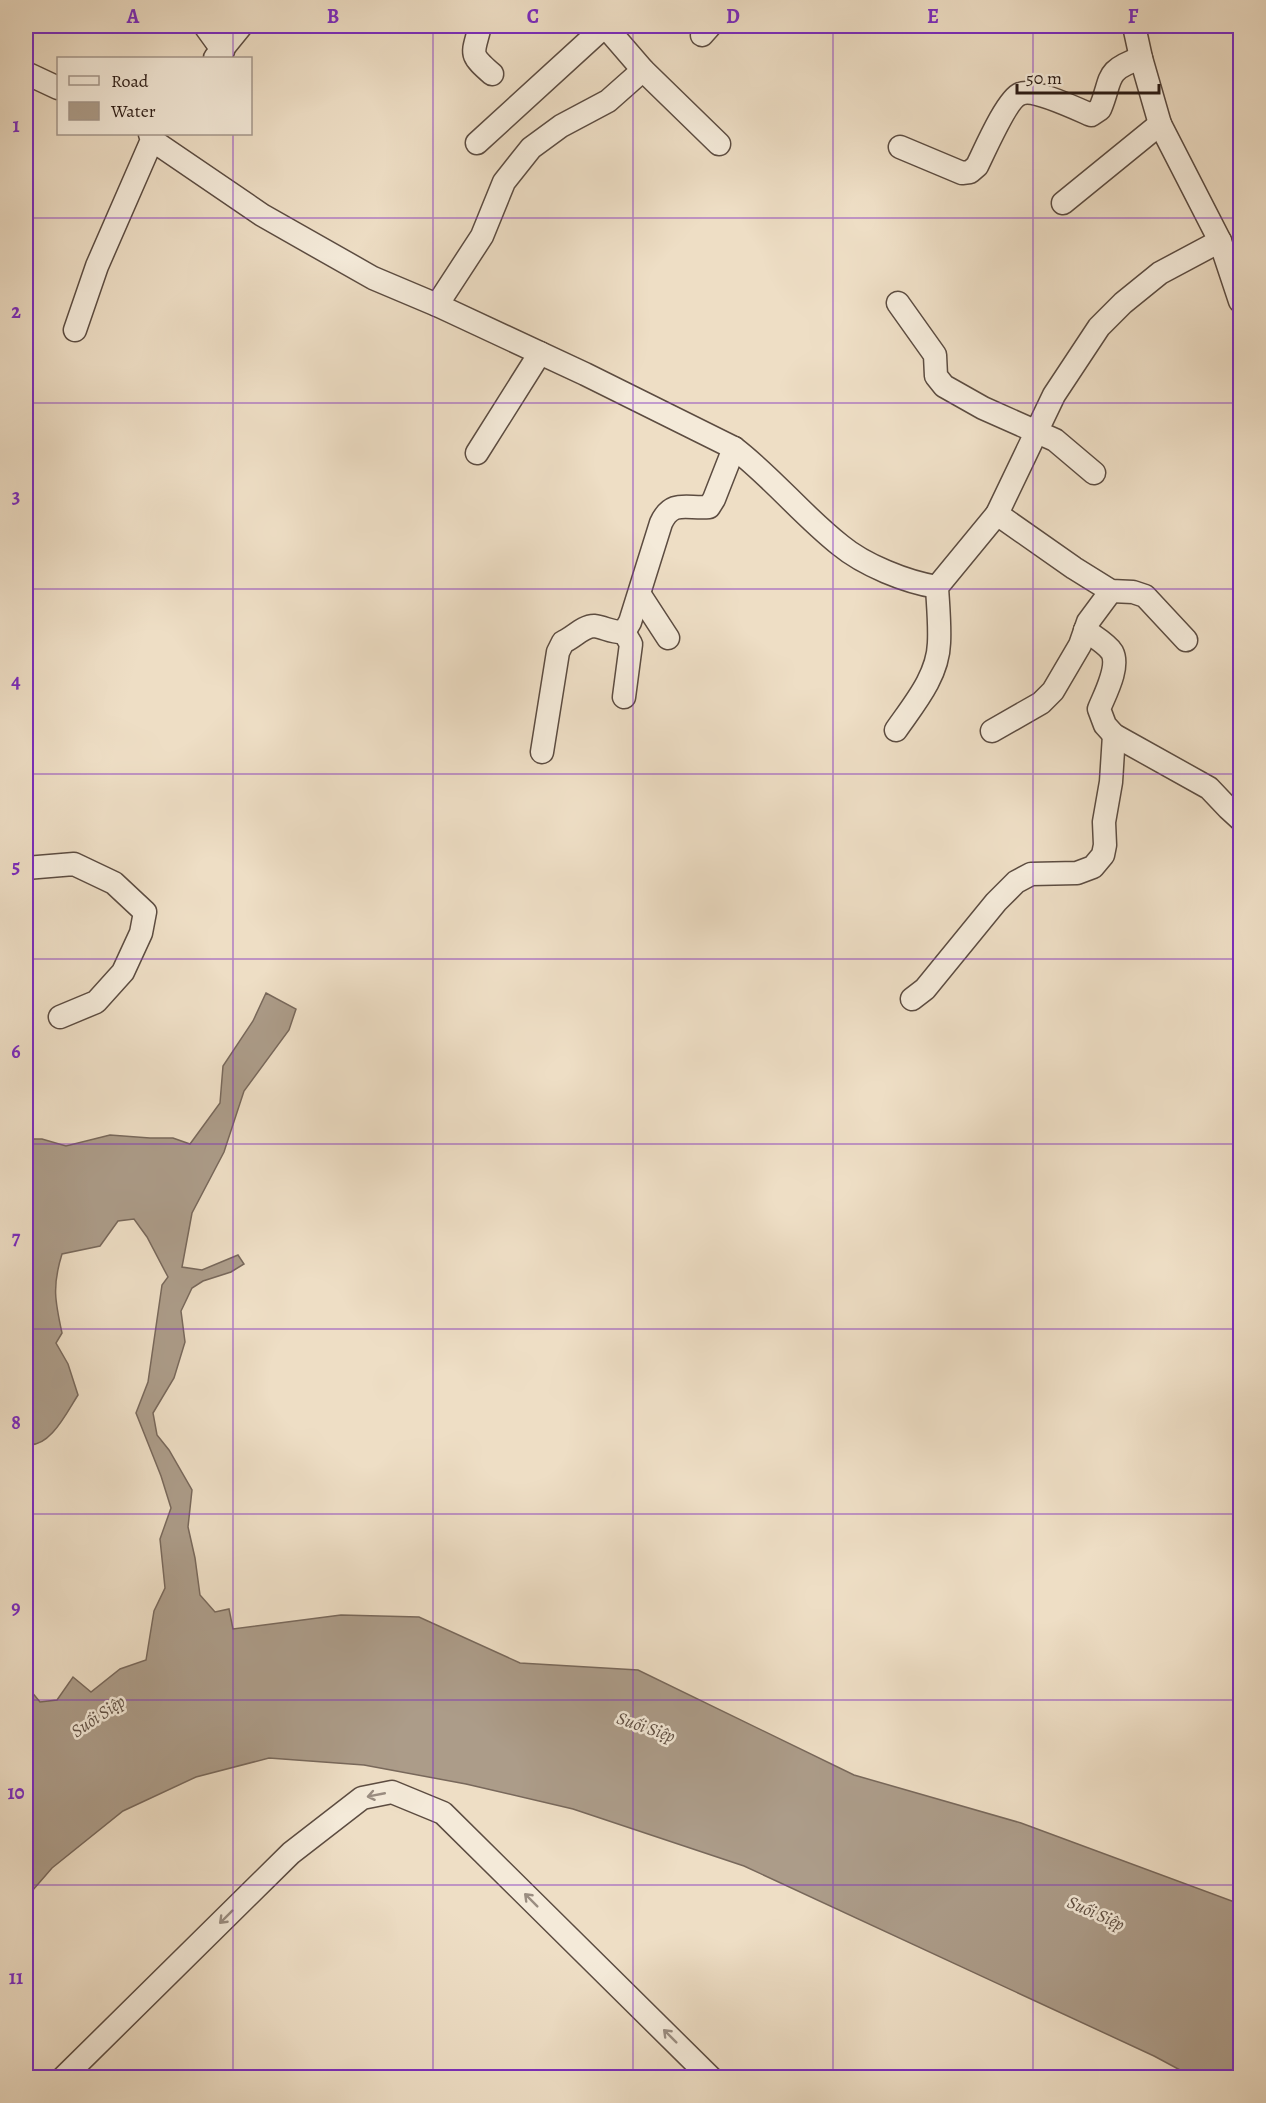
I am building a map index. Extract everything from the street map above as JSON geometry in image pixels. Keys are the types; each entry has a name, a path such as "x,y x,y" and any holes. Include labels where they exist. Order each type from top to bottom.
{"street":[{"path":"205,26 219,55 242,26"},
{"path":"480,26 474,51 476,60 492,74"},
{"path":"477,143 605,26 643,70 718,144"},
{"path":"1134,26 1160,124 1220,241 1240,296"},
{"path":"900,147 962,173 970,172 977,166 1009,103 1019,94 1030,93 1091,115 1100,110 1108,80 1113,71 1124,63 1141,58"},
{"path":"437,306 482,236 504,182 531,148 561,126 608,101 643,70"},
{"path":"26,73 57,88"},
{"path":"1063,203 1160,124"},
{"path":"75,330 97,266 151,137 262,216 372,278 540,353 734,448 841,546 890,573 919,584 937,587"},
{"path":"896,730 921,696 932,673 940,645 937,587 997,514 1036,430 1067,373 1099,327 1123,303 1160,273 1220,241"},
{"path":"898,303 935,355 936,376 944,386 983,408 1055,440 1094,473"},
{"path":"477,453 540,353"},
{"path":"624,632 640,595 666,513 674,507 709,507 714,500 734,448"},
{"path":"997,514 1111,591 1133,592 1145,596 1186,640"},
{"path":"992,731 1041,703 1053,691 1080,645 1088,622 1111,591"},
{"path":"640,595 668,638"},
{"path":"542,752 558,652 563,642 594,626 614,633 624,632"},
{"path":"1085,630 1111,650 1114,660 1110,682 1100,709 1105,724 1114,735 1209,788 1240,819"},
{"path":"624,632 631,644 624,697"},
{"path":"912,999 924,989 996,902 1016,882 1031,874 1077,873 1093,867 1103,855 1104,822 1111,782 1114,735"},
{"path":"26,868 74,864 114,883 146,912 141,933 123,972 96,1002 60,1017"},
{"path":"63,2078 291,1853 362,1798 392,1792 443,1813 711,2078"}],"water":[{"name":"Suối Siệp","path":"266,993 296,1009 289,1030 244,1091 224,1152 192,1213 182,1267 202,1270 238,1255 244,1264 231,1272 203,1281 192,1288 181,1311 185,1342 174,1378 153,1413 157,1435 169,1450 192,1490 188,1527 200,1595 215,1612 229,1609 233,1629 341,1615 419,1617 520,1663 638,1670 854,1775 1021,1823 1240,1904 1240,2077 1193,2077 1154,2056 744,1866 573,1809 466,1784 364,1765 269,1758 196,1777 123,1811 52,1868 26,1898 26,1685 40,1702 57,1700 73,1677 91,1692 120,1669 146,1660 154,1611 165,1588 160,1539 171,1508 136,1413 148,1382 162,1285 168,1277 147,1237 134,1219 118,1221 100,1246 62,1254 57,1275 56,1294 62,1333 56,1343 68,1364 78,1395 50,1436 34,1444 26,1444 26,1139 42,1139 66,1146 110,1135 173,1138 190,1144 220,1103 223,1066 253,1021"}]}
